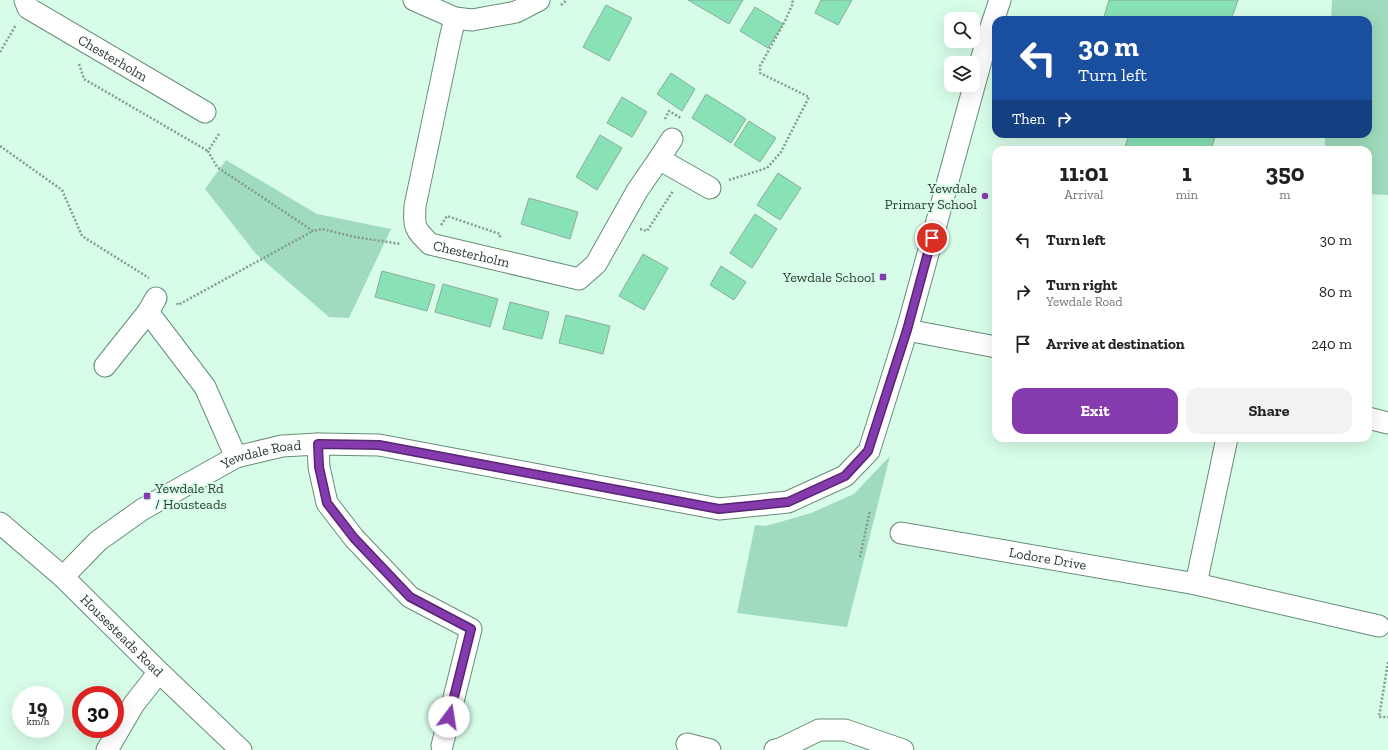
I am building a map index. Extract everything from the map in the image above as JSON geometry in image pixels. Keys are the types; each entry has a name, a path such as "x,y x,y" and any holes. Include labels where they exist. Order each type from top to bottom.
{"street":[{"name":"Chesterholm","path":"25,0 28,8 205,112"},
{"path":"414,0 455,18 472,20 516,12 547,4"},
{"name":"Yewdale Road","path":"995,16 1000,0"},
{"name":"Chesterholm","path":"455,18 415,206 414,225 430,244 579,279 596,264 637,191 659,159 666,132"},
{"name":"Yewdale Road","path":"63,576 98,541 143,509 236,457 282,446 318,444 379,445 719,509 788,502 845,476 868,451 907,330 992,25"},
{"path":"659,159 718,185"},
{"path":"105,366 158,298 205,387 236,457"},
{"path":"907,330 992,346"},
{"path":"1372,419 1388,423"},
{"path":"1196,584 1226,442"},
{"path":"318,444 319,467 327,503 354,538 410,597 471,629 442,746"},
{"name":"Housesteads Road","path":"0,523 63,576 159,672 241,750"},
{"name":"Lodore Drive","path":"901,533 1196,584 1378,626"},
{"path":"107,750 134,704 159,672"},
{"path":"776,750 819,730 845,730 904,750"},
{"path":"687,744 710,750"}],"path":[{"path":"547,4 567,0"},
{"path":"718,185 767,168 780,152 809,97 760,73 760,66 785,21 793,3 792,0"},
{"path":"0,52 18,21"},
{"path":"78,59 84,79 208,152 217,168 313,231"},
{"path":"666,132 669,111 685,120"},
{"path":"208,152 219,134"},
{"path":"0,146 62,190 82,236 158,298 178,305 313,231 322,229 355,237 407,246"},
{"path":"636,228 647,231 674,190"},
{"path":"440,228 447,216 500,234 500,241"},
{"path":"860,557 870,510"},
{"path":"1388,662 1379,717 1388,717"}],"green space":[{"path":"1332,0 1388,0 1388,195 1372,194 1372,146 1325,146 1325,138 1372,138 1372,16 1331,16"},
{"path":"226,160 317,214 391,229 349,318 329,317 256,254 205,189"},
{"path":"890,456 847,627 737,613 755,525 766,526 811,513 854,494"}],"building":[{"path":"688,0 743,0 729,24"},
{"path":"821,0 852,0 838,25 815,13"},
{"path":"1109,0 1238,0 1232,16 1104,16"},
{"path":"606,5 632,18 609,61 583,47"},
{"path":"755,7 783,24 768,48 740,31"},
{"path":"671,73 695,89 682,111 657,94"},
{"path":"706,94 746,119 731,143 692,118"},
{"path":"622,97 647,112 632,137 607,123"},
{"path":"749,121 776,138 760,162 734,145"},
{"path":"600,135 622,148 597,190 576,177"},
{"path":"1128,138 1215,138 1212,146 1125,146"},
{"path":"778,173 801,188 780,220 757,205"},
{"path":"529,198 578,212 570,239 521,224"},
{"path":"755,214 777,229 752,268 730,253"},
{"path":"643,254 668,268 644,310 619,296"},
{"path":"721,266 746,282 734,300 710,285"},
{"path":"382,271 435,285 427,311 375,297"},
{"path":"443,284 498,299 490,327 435,312"},
{"path":"510,302 549,312 542,339 503,329"},
{"path":"566,315 610,326 603,354 559,343"}],"place":[{"name":"Yewdale Primary School","path":"985,196"},
{"name":"Yewdale School","path":"883,277"},
{"name":"Yewdale Rd / Housteads","path":"147,496"}],"route":[{"path":"449,717 471,629 410,597 354,538 327,503 319,467 318,444 379,445 719,509 788,502 845,476 868,451 907,330 932,238"}]}
